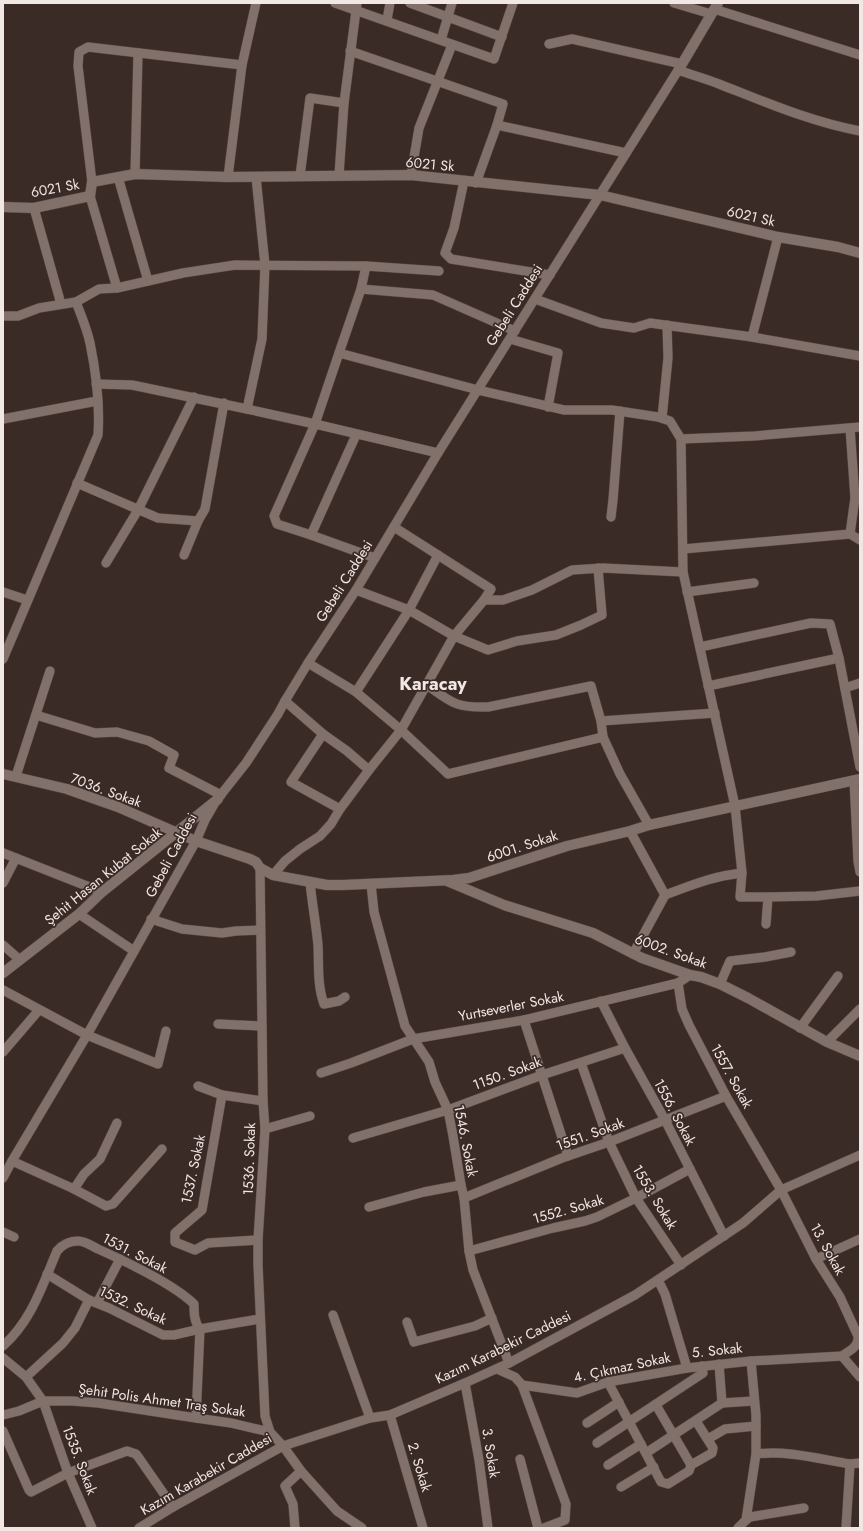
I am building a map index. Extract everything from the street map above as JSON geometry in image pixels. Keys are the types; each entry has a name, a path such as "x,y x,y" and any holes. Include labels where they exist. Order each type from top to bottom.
{"street":[{"path":"228,177 242,65 256,3"},
{"path":"335,3 356,7 452,45 494,59 513,3"},
{"path":"387,20 390,3"},
{"path":"410,3 449,16 502,37"},
{"path":"441,40 452,3"},
{"path":"674,3 714,9 860,55"},
{"path":"339,175 344,103 356,7"},
{"name":"Gebeli Caddesi","path":"3,1178 12,1160 87,1035 196,841 205,820 254,751 308,663 356,590 438,453 680,67 714,9"},
{"path":"549,44 572,39 680,67 773,106 841,128 860,131"},
{"path":"411,175 419,128 452,45"},
{"path":"92,182 78,66 79,52 88,47 242,65"},
{"path":"350,51 503,104 476,183"},
{"path":"135,174 138,53"},
{"path":"300,176 310,98 344,103"},
{"path":"497,125 626,153"},
{"name":"6021 Sk","path":"3,207 34,208 90,196 92,182 135,174 228,177 411,175 464,182 600,195 778,237 838,247 860,253"},
{"path":"118,177 148,281"},
{"path":"247,409 262,339 265,265 256,177"},
{"path":"464,182 454,228 445,253 451,259 550,275"},
{"path":"90,196 117,288"},
{"path":"34,208 61,304"},
{"path":"752,337 778,237"},
{"path":"3,316 18,316 39,308 76,302 99,289 117,288 183,273 228,266 366,266 439,271"},
{"path":"366,266 361,289 315,424 274,516 277,524 375,558"},
{"path":"361,289 433,295 512,335 558,353 548,407"},
{"path":"535,299 601,323 634,328 650,323 667,325 752,337 860,356"},
{"path":"3,659 98,434 99,411 90,342 76,302"},
{"path":"662,418 668,358 667,325"},
{"path":"339,353 548,407 564,410 612,410 662,418 670,421 681,439 683,572 735,806 742,873 740,897 816,896 860,891"},
{"path":"96,384 132,385 224,403 438,453"},
{"path":"106,563 138,510 194,397"},
{"path":"3,419 97,401"},
{"path":"184,555 198,521 205,509 224,403"},
{"path":"611,517 620,411"},
{"path":"681,439 860,427"},
{"path":"850,428 857,498 850,534"},
{"path":"311,535 356,435"},
{"path":"77,483 158,518 198,521"},
{"path":"273,875 285,861 320,836 331,824 340,809 400,730 454,636 484,600 490,589 394,527"},
{"path":"683,549 850,534 860,540"},
{"path":"356,692 409,610 438,555"},
{"path":"484,600 503,600 532,590 572,570 598,568 683,572"},
{"path":"356,590 409,610 454,636 488,650 517,641 556,635 602,615 598,568"},
{"path":"687,592 754,583"},
{"path":"3,592 27,600"},
{"path":"700,647 811,623 830,624 839,658 860,767"},
{"path":"708,686 839,658"},
{"path":"308,663 356,692 448,774 603,737"},
{"path":"16,776 50,671"},
{"path":"845,688 860,683"},
{"path":"427,684 458,706 471,708 488,707 591,686 601,721 603,737 620,774 649,825"},
{"path":"285,701 323,734 347,751 369,770"},
{"path":"601,721 715,713"},
{"path":"36,715 95,733 117,732 149,741 174,755 169,768 220,797"},
{"path":"323,734 291,782 340,809"},
{"name":"7036. Sokak","path":"3,774 67,789 118,807 196,841"},
{"path":"857,779 860,872"},
{"name":"6001. Sokak","path":"196,841 250,859 256,862 260,868 273,875 310,882 342,885 469,878 567,846 649,825 857,779"},
{"name":"Şehit Hasan Kubat Sokak","path":"3,972 79,914 102,892 220,797"},
{"path":"630,831 665,895"},
{"path":"3,853 102,892"},
{"path":"3,883 16,858"},
{"name":"1536. Sokak","path":"260,868 263,1101 265,1129 258,1240 265,1416 270,1432 283,1446 301,1471 337,1511 362,1528"},
{"path":"633,954 665,895 703,880 723,875 742,873"},
{"name":"6002. Sokak","path":"444,879 504,905 593,933 633,954 690,976 702,977 720,984 827,1042 859,1055"},
{"path":"310,882 318,945 319,983 324,1004 338,1001 345,997"},
{"name":"1546. Sokak","path":"371,884 374,912 405,1026 412,1039 429,1062 435,1082 448,1110 454,1136 464,1198 469,1251 476,1281 509,1363"},
{"path":"766,924 768,897"},
{"path":"79,914 134,951"},
{"path":"151,919 182,929 222,933 260,930"},
{"path":"3,945 20,960"},
{"path":"720,984 730,961 791,952"},
{"path":"678,983 690,976"},
{"path":"800,1028 838,976"},
{"name":"Yurtseverler Sokak","path":"321,1073 412,1039 524,1020 678,983"},
{"name":"1557. Sokak","path":"678,983 684,1016 726,1096 781,1190"},
{"path":"3,990 87,1035 158,1064 166,1031"},
{"name":"1556. Sokak","path":"601,1001 665,1120 724,1236"},
{"path":"827,1042 860,1009"},
{"path":"3,1052 39,1010"},
{"path":"524,1020 568,1156"},
{"path":"218,1024 262,1026"},
{"name":"1150. Sokak","path":"354,1138 448,1110 542,1075 625,1048"},
{"name":"1553. Sokak","path":"581,1063 609,1142 636,1198 681,1265"},
{"path":"198,1086 222,1095 263,1101"},
{"name":"1537. Sokak","path":"222,1095 202,1210 174,1233 175,1242 196,1250 208,1243 258,1240"},
{"name":"1551. Sokak","path":"464,1198 568,1156 609,1142 726,1096"},
{"path":"265,1129 310,1116"},
{"path":"74,1189 84,1174 100,1159 117,1123"},
{"path":"12,1160 74,1189 106,1206 113,1204 162,1150"},
{"name":"Kazım Karabekir Caddesi","path":"139,1528 173,1507 283,1446 370,1418 390,1415 509,1363 612,1308 658,1280 724,1236 761,1208 781,1190 860,1155"},
{"name":"1552. Sokak","path":"469,1251 553,1228 585,1221 612,1211 690,1169"},
{"path":"369,1207 424,1192 461,1185"},
{"name":"13. Sokak","path":"781,1190 816,1259 840,1297 858,1336 858,1342 856,1345 842,1356"},
{"path":"3,1232 14,1237"},
{"path":"816,1259 860,1239"},
{"name":"1531. Sokak","path":"3,1346 15,1336 36,1302 60,1247 74,1241 80,1241 120,1259 162,1282 194,1304 194,1316 197,1326 200,1329 196,1418"},
{"path":"26,1377 66,1340 120,1259"},
{"name":"1532. Sokak","path":"47,1274 93,1301 163,1336 260,1319"},
{"name":"5. Sokak","path":"658,1280 665,1294 687,1368 751,1361 842,1356"},
{"path":"333,1315 370,1418"},
{"path":"407,1322 414,1342 475,1326 492,1318"},
{"path":"842,1356 860,1377"},
{"name":"1535. Sokak","path":"3,1358 26,1377 43,1401 68,1473 92,1528"},
{"path":"746,1520 756,1454 756,1426 751,1361"},
{"path":"719,1364 722,1403"},
{"path":"597,1443 703,1373 702,1366"},
{"name":"4. Çıkmaz Sokak","path":"497,1369 515,1377 522,1385 577,1393 608,1382 687,1368"},
{"path":"608,1382 662,1482 668,1484 689,1471 691,1465 712,1452 713,1448 696,1421"},
{"name":"3. Sokak","path":"465,1383 479,1460 488,1528"},
{"path":"520,1459 539,1526 565,1520 566,1504 522,1385"},
{"name":"Şehit Polis Ahmet Traş Sokak","path":"3,1415 43,1401 72,1401 98,1403 231,1423 270,1432"},
{"path":"646,1453 722,1403 754,1401"},
{"path":"587,1423 619,1402"},
{"path":"656,1405 691,1465"},
{"name":"2. Sokak","path":"390,1415 424,1528"},
{"path":"708,1439 726,1429 756,1426"},
{"path":"3,1431 29,1490 32,1492 68,1473 123,1452 132,1452 139,1458 173,1507"},
{"path":"608,1465 641,1444"},
{"path":"756,1454 771,1452 786,1453 850,1464 860,1463"},
{"path":"846,1528 850,1464"},
{"path":"621,1487 654,1467"},
{"path":"295,1528 293,1504 285,1486 301,1471"},
{"path":"738,1528 750,1517 804,1508"}],"district":[{"name":"Karacay","path":"433,684"}]}
